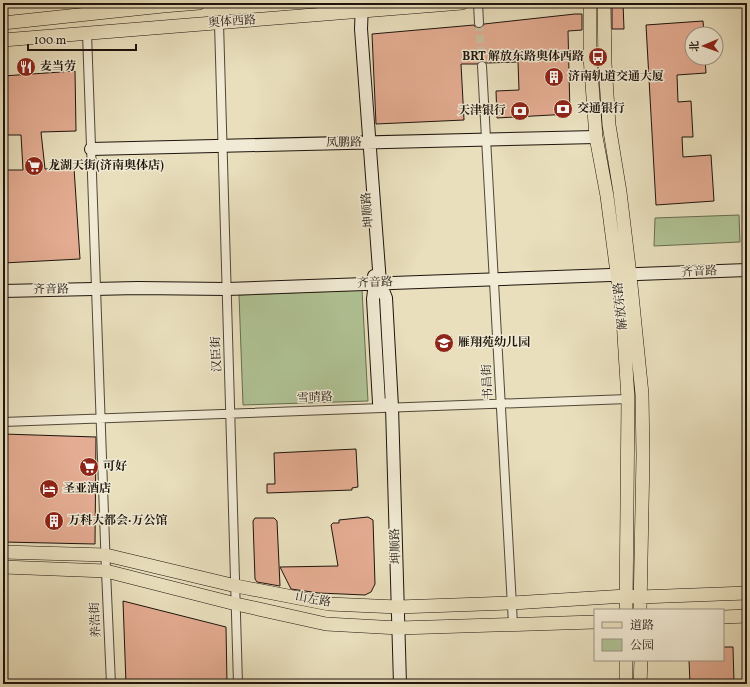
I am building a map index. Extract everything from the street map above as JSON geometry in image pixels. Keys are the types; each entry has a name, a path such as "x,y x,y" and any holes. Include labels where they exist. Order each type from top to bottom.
{"main road":[{"name":"奥体西路","path":"3,23 199,3"},
{"name":"奥体西路","path":"3,40 219,23 357,7 462,3"},
{"name":"解放东路","path":"590,3 590,57 596,137 624,275 642,394 644,456 640,604"},
{"name":"解放东路","path":"604,3 605,64 609,125 620,192 624,275 623,320 628,399 626,609"},
{"name":"山左路","path":"3,552 106,555 236,586 329,604 398,607 512,604 626,596 640,604 747,593"},
{"name":"山左路","path":"3,567 106,572 236,604 326,624 399,628 594,622"},
{"path":"724,617 747,616"},
{"path":"626,661 626,684"},
{"path":"640,684 641,661"}],"street":[{"path":"478,3 479,23"},
{"name":"坤顺路","path":"357,7 377,283 386,298 392,407 400,684"},
{"name":"汉臣街","path":"219,23 238,684"},
{"name":"养浩街","path":"86,33 111,684"},
{"name":"书昌街","path":"482,66 513,624"},
{"name":"凤鹏路","path":"91,149 596,137"},
{"name":"齐音路","path":"3,291 227,289 747,270"},
{"name":"雪晴路","path":"3,422 628,399"}],"green space":[{"path":"739,215 740,242 654,246 655,218"},
{"path":"362,290 368,401 243,405 239,295"}],"building":[{"path":"612,3 623,3 624,29 612,29"},
{"path":"582,14 582,30 568,31 570,114 497,118 496,91 519,90 518,62 487,63 481,61 477,64 461,64 464,120 376,124 372,34 474,25 476,28 480,28 484,24"},
{"path":"703,21 703,26 684,26 684,66 706,66 706,73 677,75 678,102 691,101 693,137 682,137 683,157 711,155 714,201 656,205 646,25"},
{"name":"龙湖天街(济南奥体店)","path":"75,71 76,131 41,132 45,169 74,168 80,259 3,263 3,170 23,170 21,135 3,135 3,76"},
{"name":"圣亚酒店","path":"3,434 96,437 95,544 3,542"},
{"path":"356,449 358,487 352,488 352,490 267,493 267,484 275,484 274,453"},
{"path":"368,517 373,520 375,584 371,592 365,595 319,593 291,589 280,567 338,566 331,525 333,523 339,523 339,520"},
{"path":"255,518 274,518 277,521 280,586 257,582 255,579 253,521"},
{"path":"123,601 226,627 227,684 126,684"},
{"path":"724,647 733,647 734,684 690,684 689,661 724,661"}],"tunnel":[{"path":"479,23 482,66"}],"place":[{"name":"BRT 解放东路奥体西路","path":"598,57"},
{"name":"麦当劳","path":"26,67"},
{"name":"济南轨道交通大厦","path":"554,77"},
{"name":"交通银行","path":"563,109"},
{"name":"天津银行","path":"520,111"},
{"name":"龙湖天街(济南奥体店)","path":"34,166"},
{"name":"雁翔苑幼儿园","path":"444,343"},
{"name":"可好","path":"89,467"},
{"name":"圣亚酒店","path":"49,489"},
{"name":"万科大都会·万公馆","path":"54,521"}]}
